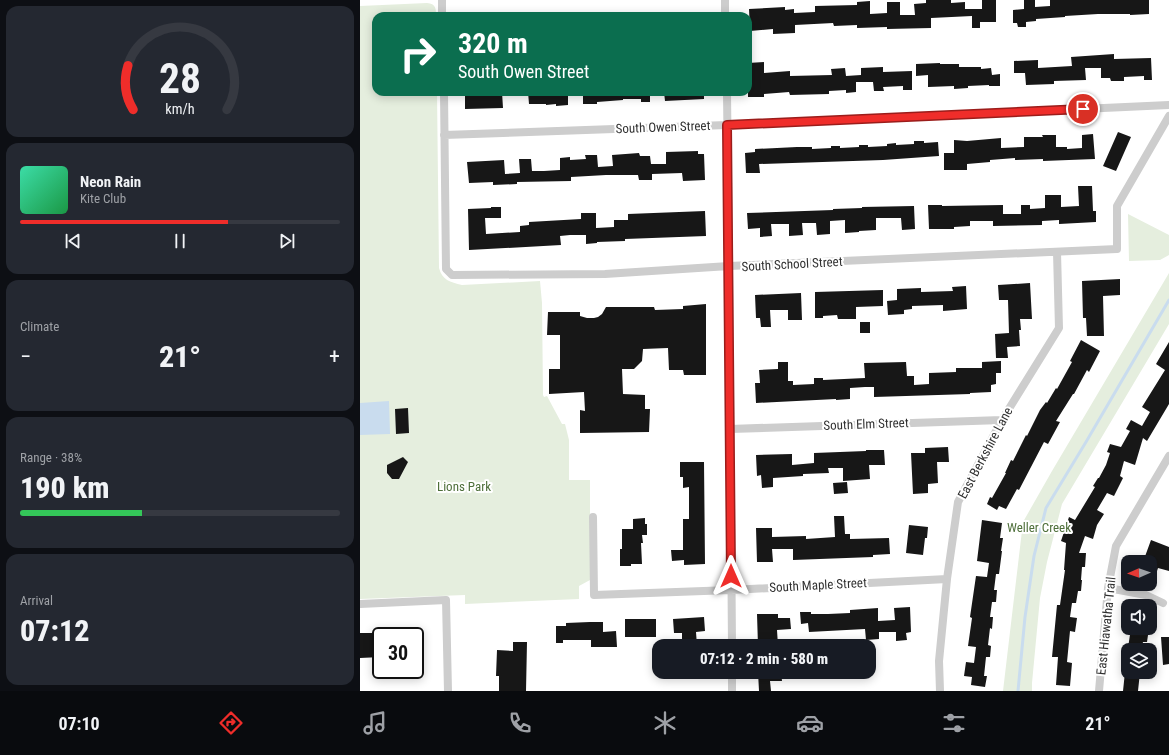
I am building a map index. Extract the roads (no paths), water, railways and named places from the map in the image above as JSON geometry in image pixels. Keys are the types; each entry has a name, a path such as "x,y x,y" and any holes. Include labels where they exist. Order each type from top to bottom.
{"street":[{"path":"442,0 442,12"},
{"path":"725,0 725,12"},
{"path":"444,96 444,135"},
{"path":"727,96 732,639"},
{"name":"South Owen Street","path":"444,135 727,125 1169,105"},
{"name":"South School Street","path":"444,135 446,268 452,275 605,274 729,266 1117,249 1117,206 1169,116"},
{"name":"East Berkshire Lane","path":"940,691 939,661 947,579 958,502 1002,420 1059,328 1057,252"},
{"name":"South Elm Street","path":"730,429 1002,420"},
{"name":"East Hiawatha Trail","path":"1099,691 1108,588 1116,546 1169,456"},
{"name":"South Maple Street","path":"593,517 594,595 731,590 947,579"},
{"path":"1108,588 1146,595 1163,603"},
{"path":"360,604 446,600 448,691"},
{"path":"732,679 732,691"}],"water":[{"path":"389,401 390,434 360,435 360,403"}],"waterway":[{"name":"Weller Creek","path":"1018,691 1025,617 1034,556 1046,508 1169,300"}],"park label":[{"name":"Lions Park","path":"464,486"}]}
